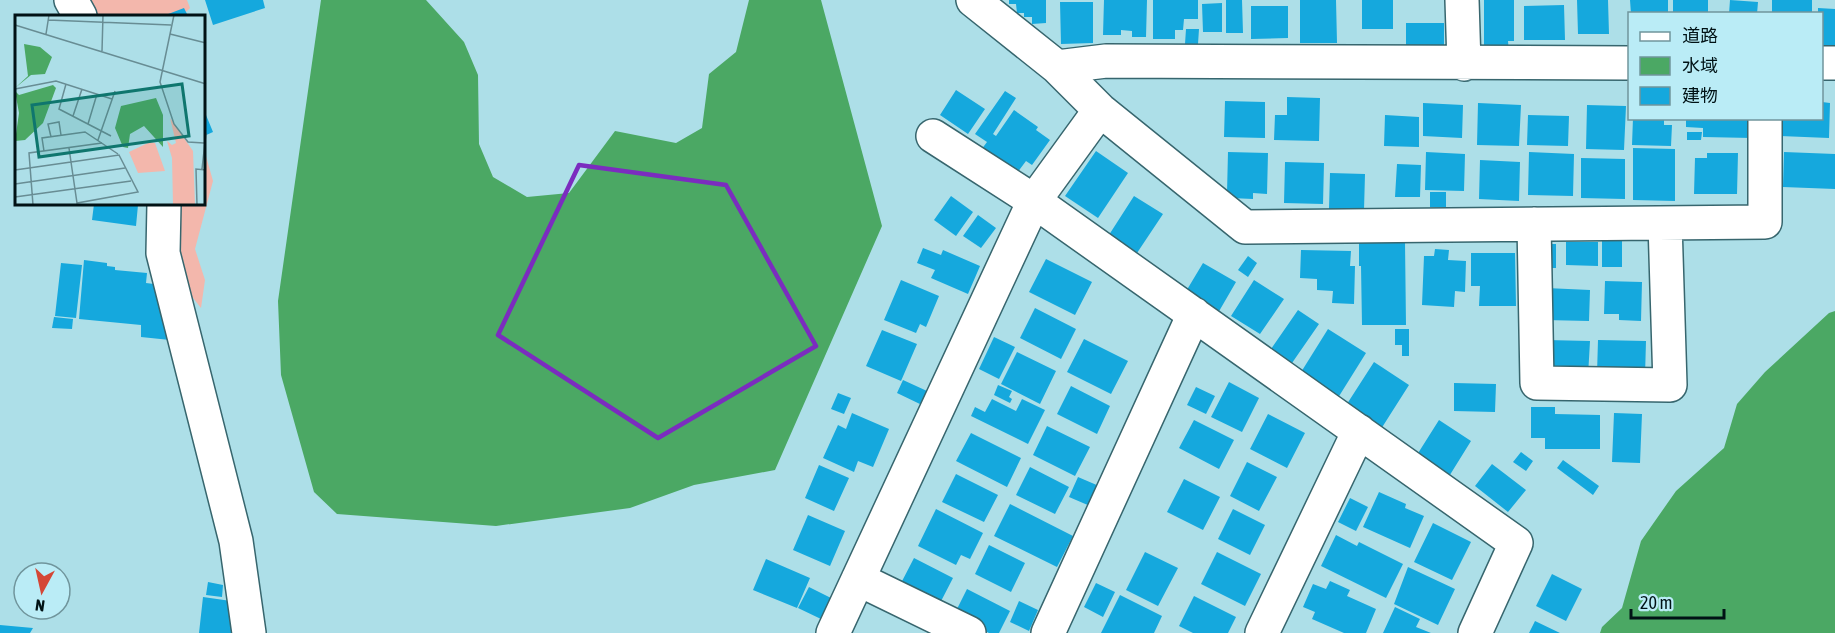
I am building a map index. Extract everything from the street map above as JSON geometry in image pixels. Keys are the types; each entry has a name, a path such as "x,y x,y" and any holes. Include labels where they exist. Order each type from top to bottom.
{"street":[{"path":"71,0 79,15"},
{"path":"973,0 1058,67 1100,110 1245,227 1765,222 1765,120"},
{"path":"1462,0 1464,64"},
{"path":"1058,67 1106,61 1628,63"},
{"path":"833,633 1034,201 1100,110"},
{"path":"933,136 1034,201 1516,543 1475,633"},
{"path":"164,206 163,253 236,541 249,633"},
{"path":"1534,224 1537,383 1670,385 1665,223"},
{"path":"1048,633 1194,314"},
{"path":"1262,633 1359,431"},
{"path":"858,579 969,633"}],"highlighted area":[{"path":"579,165 726,185 816,346 658,438 498,335"}],"shaded area":[{"path":"81,0 187,0 190,8 183,15 89,15"},
{"path":"206,156 213,181 195,249 205,280 201,308 178,279 181,206 206,206"}],"water":[{"path":"321,0 426,0 464,42 478,75 479,144 493,177 527,197 569,193 615,131 676,143 702,128 709,74 736,52 749,0 821,0 882,226 775,470 694,485 630,508 496,526 337,514 314,492 281,375 278,301"},
{"path":"1835,311 1835,633 1600,633 1602,627 1622,608 1641,541 1676,491 1724,448 1737,404 1765,372 1829,313"}],"building":[{"path":"205,0 263,0 265,8 213,25"},
{"path":"1009,0 1046,0 1046,23 1032,24 1032,17 1024,17 1024,13 1017,13 1016,4 1009,4"},
{"path":"1104,0 1147,0 1146,37 1132,37 1132,31 1121,30 1121,35 1103,35"},
{"path":"1153,0 1198,0 1198,19 1184,19 1183,30 1175,30 1175,39 1153,39"},
{"path":"1226,0 1242,0 1243,33 1226,33"},
{"path":"1300,0 1336,0 1337,43 1300,43"},
{"path":"1362,0 1393,0 1393,29 1362,29"},
{"path":"1484,0 1514,0 1514,41 1508,41 1509,53 1484,53"},
{"path":"1577,0 1608,0 1609,34 1578,34"},
{"path":"1630,0 1668,0 1668,12 1631,12"},
{"path":"1673,0 1708,0 1708,12 1673,12"},
{"path":"1730,0 1758,2 1757,12 1729,12"},
{"path":"1772,0 1812,0 1812,12 1772,12"},
{"path":"1060,2 1093,2 1093,43 1061,44"},
{"path":"1222,3 1222,32 1203,32 1202,4"},
{"path":"1564,5 1565,40 1524,40 1524,6"},
{"path":"1251,6 1288,6 1288,38 1251,39"},
{"path":"184,8 188,15 166,15"},
{"path":"1818,8 1835,9 1835,53 1823,52 1823,12 1818,12"},
{"path":"1406,23 1444,23 1444,54 1406,54"},
{"path":"1186,29 1199,29 1198,44 1185,44"},
{"path":"956,90 985,109 968,134 940,115"},
{"path":"1005,91 1016,98 993,134 996,136 1014,110 1038,127 1036,130 1050,140 1032,165 1026,161 1017,173 981,150 987,142 975,134"},
{"path":"1287,97 1320,98 1319,141 1274,140 1275,115 1287,115"},
{"path":"1225,101 1265,102 1265,138 1224,137"},
{"path":"1823,102 1830,103 1829,138 1780,136 1781,120 1823,120"},
{"path":"1423,103 1463,105 1462,138 1423,136"},
{"path":"1478,103 1521,105 1519,146 1477,145"},
{"path":"1587,105 1626,106 1624,150 1586,149"},
{"path":"206,115 213,132 206,135"},
{"path":"1385,115 1419,117 1419,147 1384,146"},
{"path":"1528,115 1569,116 1568,146 1527,145"},
{"path":"1633,120 1664,120 1664,125 1672,125 1671,146 1632,145"},
{"path":"1686,120 1752,120 1752,138 1703,137 1703,128 1686,127"},
{"path":"1687,132 1702,132 1701,140 1687,140"},
{"path":"1633,148 1675,149 1675,201 1633,200"},
{"path":"1096,151 1128,173 1098,218 1065,196"},
{"path":"1228,152 1268,153 1267,194 1253,193 1253,199 1231,198 1232,193 1227,193"},
{"path":"1426,152 1465,154 1464,191 1425,190"},
{"path":"1529,152 1574,154 1573,196 1528,195"},
{"path":"1784,152 1835,154 1835,189 1783,187"},
{"path":"1707,153 1738,153 1737,194 1694,194 1695,158 1707,158"},
{"path":"1581,158 1625,159 1625,199 1581,198"},
{"path":"1480,160 1520,162 1519,201 1479,199"},
{"path":"1285,162 1324,163 1323,204 1284,203"},
{"path":"1397,164 1421,165 1420,197 1395,197"},
{"path":"1330,173 1365,174 1364,210 1329,209"},
{"path":"1430,192 1446,192 1446,207 1430,207"},
{"path":"951,196 973,212 956,236 934,220"},
{"path":"1134,196 1163,214 1135,256 1107,238"},
{"path":"94,206 138,206 136,226 92,220"},
{"path":"978,215 996,228 981,248 963,236"},
{"path":"1602,241 1622,241 1622,267 1602,267"},
{"path":"1359,242 1405,242 1406,325 1362,325"},
{"path":"1566,242 1598,242 1598,266 1566,265"},
{"path":"1549,244 1556,244 1556,268 1545,268"},
{"path":"923,248 941,255 943,250 980,266 968,294 931,278 935,270 917,263"},
{"path":"1435,249 1449,250 1448,260 1466,261 1465,292 1455,291 1454,307 1422,305 1424,256 1434,256"},
{"path":"1301,250 1351,251 1350,266 1355,266 1354,304 1332,303 1333,291 1317,290 1317,279 1300,278"},
{"path":"1471,253 1515,253 1516,306 1479,306 1480,286 1471,286"},
{"path":"1248,256 1257,263 1248,277 1238,270"},
{"path":"1046,259 1092,282 1075,315 1029,292"},
{"path":"84,260 107,263 107,266 115,267 115,270 147,273 146,283 154,284 162,301 170,340 141,337 141,325 79,319"},
{"path":"61,263 82,265 76,318 55,316"},
{"path":"1203,263 1236,282 1218,313 1185,293"},
{"path":"901,280 939,296 926,327 920,324 916,333 884,320"},
{"path":"1254,280 1284,299 1260,334 1231,316"},
{"path":"1605,281 1642,282 1641,321 1619,320 1619,314 1604,314"},
{"path":"1546,288 1590,290 1589,321 1545,320"},
{"path":"1035,308 1076,329 1061,359 1020,338"},
{"path":"1298,310 1319,324 1292,363 1271,349"},
{"path":"54,317 73,319 72,329 52,328"},
{"path":"1328,329 1366,353 1336,401 1298,377"},
{"path":"1395,329 1409,329 1409,356 1402,356 1402,345 1395,345"},
{"path":"882,330 917,344 901,381 866,366"},
{"path":"994,337 1015,347 999,379 979,369"},
{"path":"1084,339 1128,361 1111,394 1067,372"},
{"path":"1546,340 1590,341 1588,376 1545,375"},
{"path":"1598,340 1646,341 1645,376 1597,374"},
{"path":"1017,352 1056,371 1040,404 1001,384"},
{"path":"1374,362 1409,385 1381,429 1345,407"},
{"path":"903,380 927,391 922,405 897,393"},
{"path":"1229,382 1259,398 1242,432 1211,417"},
{"path":"1454,383 1496,384 1495,412 1454,411"},
{"path":"998,385 1012,391 1009,397 1012,399 1010,403 994,395"},
{"path":"1071,386 1110,406 1097,434 1057,414"},
{"path":"1196,387 1215,396 1206,414 1187,405"},
{"path":"838,393 851,398 844,414 831,409"},
{"path":"992,399 1016,411 1022,399 1045,410 1028,444 971,416 975,407 985,412"},
{"path":"1531,407 1555,407 1555,414 1600,415 1600,449 1545,449 1545,438 1531,438"},
{"path":"852,413 889,429 873,467 858,461 854,472 823,458 838,425 846,429"},
{"path":"1614,413 1642,414 1640,463 1612,462"},
{"path":"1268,414 1305,433 1287,468 1250,449"},
{"path":"1194,420 1234,440 1219,469 1179,448"},
{"path":"1439,420 1471,441 1448,478 1415,458"},
{"path":"1047,426 1090,447 1075,476 1033,455"},
{"path":"971,433 1021,458 1007,487 956,461"},
{"path":"1521,452 1533,461 1526,471 1513,462"},
{"path":"1563,460 1599,486 1593,495 1557,468"},
{"path":"1247,462 1277,477 1259,511 1230,496"},
{"path":"1492,464 1526,490 1508,512 1475,486"},
{"path":"819,465 849,478 834,511 805,498"},
{"path":"1030,467 1069,487 1055,514 1016,495"},
{"path":"956,474 998,495 984,522 942,502"},
{"path":"1078,477 1099,486 1090,506 1069,497"},
{"path":"1184,479 1220,497 1203,530 1167,512"},
{"path":"1379,492 1406,504 1405,508 1424,516 1410,548 1363,527"},
{"path":"1350,498 1368,507 1356,531 1338,522"},
{"path":"1010,504 1073,536 1057,567 994,536"},
{"path":"936,509 983,533 970,559 961,555 956,565 918,546"},
{"path":"1233,509 1265,525 1250,555 1218,539"},
{"path":"808,515 845,531 830,566 793,550"},
{"path":"1433,523 1471,542 1452,580 1414,562"},
{"path":"1336,535 1357,546 1359,542 1403,564 1386,598 1321,566"},
{"path":"989,545 1025,563 1011,592 975,574"},
{"path":"1145,552 1178,568 1158,606 1126,590"},
{"path":"1217,552 1261,574 1245,606 1201,584"},
{"path":"914,558 953,578 938,607 899,587"},
{"path":"766,559 810,578 797,608 753,590"},
{"path":"1408,567 1455,589 1438,625 1394,604"},
{"path":"1552,574 1582,589 1566,621 1536,606"},
{"path":"1330,581 1350,590 1347,596 1376,609 1366,633 1344,633 1312,619 1315,612 1303,607 1313,584 1326,589"},
{"path":"208,582 223,585 222,597 206,595"},
{"path":"1096,583 1115,592 1103,617 1084,607"},
{"path":"809,587 831,598 821,619 798,608"},
{"path":"967,589 1010,611 999,633 989,633 954,615"},
{"path":"1120,595 1162,616 1154,633 1101,633"},
{"path":"1194,596 1236,617 1228,633 1193,633 1179,626"},
{"path":"203,597 231,601 236,633 199,633"},
{"path":"1019,601 1038,610 1029,631 1010,622"},
{"path":"1395,607 1420,619 1416,627 1431,633 1383,633"},
{"path":"1535,621 1560,633 1529,633"},
{"path":"0,625 33,628 30,633 0,633"}]}
